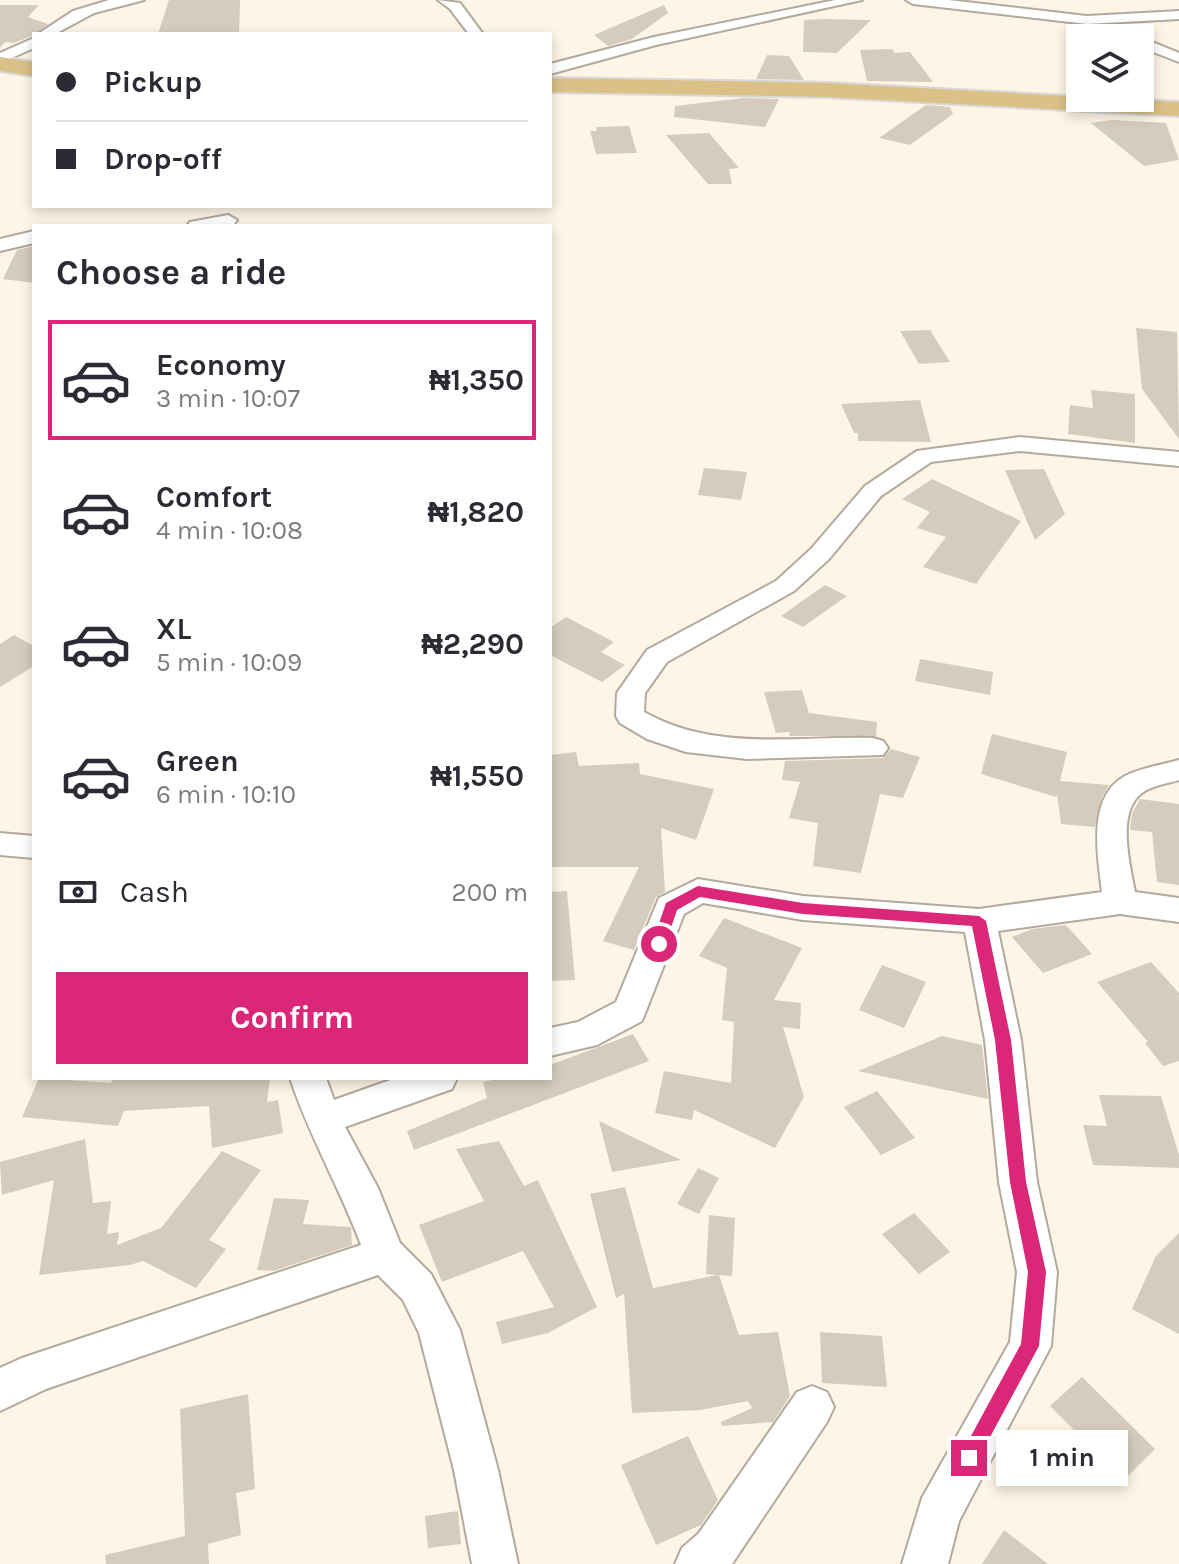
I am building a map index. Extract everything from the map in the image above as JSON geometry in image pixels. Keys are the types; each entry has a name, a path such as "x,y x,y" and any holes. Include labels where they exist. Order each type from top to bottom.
{"main road":[{"path":"0,61 32,69"},
{"path":"552,85 814,89 1179,109"}],"street":[{"path":"48,32 74,13 94,5 137,0"},
{"path":"445,0 455,6 474,32"},
{"path":"552,68 654,41 855,0"},
{"path":"913,0 1068,19 1179,15"},
{"path":"1022,0 1068,19"},
{"path":"1087,20 1096,24"},
{"path":"0,61 32,43"},
{"path":"1154,48 1179,58"},
{"path":"0,75 32,69"},
{"path":"204,224 231,217"},
{"path":"0,245 32,237"},
{"path":"873,748 832,745 724,751 655,734 630,716 631,693 657,656 785,586 820,554 873,491 925,456 1020,444 1179,459"},
{"path":"1120,902 1111,833 1119,802 1130,786 1179,770"},
{"path":"0,844 32,847"},
{"path":"552,1042 585,1035 630,1011 671,907 698,891 803,908 979,921 1120,902 1179,910"},
{"path":"925,1564 938,1514 1030,1346 1037,1272 1018,1182 1003,1040 979,921"},
{"path":"309,1080 322,1120 359,1188 385,1255 417,1287 439,1330 476,1470 495,1564"},
{"path":"322,1120 433,1080"},
{"path":"0,1390 37,1372 385,1255"},
{"path":"698,1564 715,1549 812,1407"}],"building":[{"path":"169,0 240,0 239,32 159,32"},
{"path":"0,5 39,5 28,17 48,24 38,32 32,32 32,36 14,43 5,42 0,48"},
{"path":"664,5 668,13 632,39 608,46 594,35"},
{"path":"804,20 871,20 837,53 803,52"},
{"path":"892,49 895,53 910,52 933,82 867,81 860,50"},
{"path":"767,55 789,56 804,80 756,79"},
{"path":"744,98 779,99 765,127 674,117 675,106"},
{"path":"926,105 950,107 953,114 910,145 879,138"},
{"path":"1112,120 1166,123 1179,160 1144,166 1091,123"},
{"path":"629,126 637,153 596,154 590,131 597,131 596,127"},
{"path":"709,133 739,168 729,169 732,184 708,184 666,135"},
{"path":"32,246 32,283 3,279 17,250"},
{"path":"1136,328 1177,332 1179,439 1142,389"},
{"path":"930,330 950,362 919,364 900,331"},
{"path":"1091,390 1135,394 1135,443 1068,434 1070,405 1093,408"},
{"path":"920,400 931,442 858,441 858,433 854,433 841,404"},
{"path":"704,468 747,472 741,500 698,495"},
{"path":"1044,469 1065,514 1035,540 1005,470"},
{"path":"932,479 1021,521 976,584 923,567 946,537 917,528 930,512 902,499"},
{"path":"825,585 847,596 803,627 781,616"},
{"path":"566,617 614,642 601,652 625,665 602,682 552,656 552,627"},
{"path":"14,635 32,645 32,667 0,687 0,644"},
{"path":"920,659 993,672 990,695 915,681"},
{"path":"802,690 809,713 877,722 876,736 789,736 790,732 776,733 764,692"},
{"path":"992,734 1067,752 1060,781 1109,785 1102,797 1095,827 1061,824 1057,794 1056,797 981,774"},
{"path":"891,749 920,757 903,798 880,794 861,873 813,866 818,823 789,818 800,782 782,780 785,761 883,758"},
{"path":"576,752 579,766 639,763 640,774 714,789 696,840 661,828 665,892 656,897 634,950 603,941 639,867 552,867 552,755"},
{"path":"1140,799 1179,804 1179,885 1157,882 1152,832 1130,830 1132,814"},
{"path":"567,891 575,980 552,981 552,892"},
{"path":"724,918 802,948 774,1000 801,1003 800,1029 783,1027 804,1097 775,1148 694,1110 692,1120 655,1113 664,1071 731,1083 734,1022 722,1020 727,968 699,956"},
{"path":"1066,925 1092,954 1043,973 1012,937 1032,929"},
{"path":"1151,962 1179,993 1179,1061 1163,1066 1145,1043 1148,1042 1097,982"},
{"path":"882,965 926,982 904,1028 859,1010"},
{"path":"633,1034 649,1061 414,1150 407,1131 487,1098 483,1082 552,1080 552,1064"},
{"path":"942,1036 982,1045 988,1099 858,1071"},
{"path":"38,1080 111,1083 112,1080 270,1080 267,1102 278,1100 283,1133 212,1148 209,1106 124,1111 118,1126 22,1117"},
{"path":"877,1091 915,1138 881,1155 844,1107"},
{"path":"1099,1095 1161,1096 1179,1155 1179,1168 1093,1165 1083,1125 1107,1126"},
{"path":"599,1121 681,1160 612,1172"},
{"path":"85,1139 93,1203 111,1201 107,1234 119,1232 117,1245 161,1228 222,1151 261,1170 209,1240 226,1249 196,1288 143,1261 39,1275 54,1180 2,1195 0,1162"},
{"path":"499,1141 524,1186 538,1180 597,1307 548,1333 502,1344 496,1322 554,1307 523,1251 442,1282 419,1225 484,1201 456,1149"},
{"path":"698,1168 719,1178 699,1214 677,1204"},
{"path":"625,1187 653,1288 717,1275 706,1274 709,1215 735,1218 732,1276 719,1275 739,1335 778,1332 790,1396 773,1422 722,1426 721,1422 752,1408 748,1401 700,1410 632,1413 624,1294 616,1298 590,1194"},
{"path":"274,1198 309,1200 303,1224 351,1227 352,1245 273,1271 257,1270"},
{"path":"914,1213 950,1252 919,1274 882,1234"},
{"path":"1179,1233 1179,1334 1132,1309 1156,1256"},
{"path":"820,1332 882,1336 887,1387 822,1383"},
{"path":"1082,1377 1155,1449 1124,1480 1050,1406"},
{"path":"248,1394 255,1489 236,1493 241,1535 208,1544 209,1564 106,1564 105,1555 185,1536 180,1409"},
{"path":"688,1436 718,1500 701,1525 656,1545 621,1465"},
{"path":"458,1511 461,1544 428,1548 425,1516"},
{"path":"1004,1530 1048,1564 982,1564"}],"route":[{"path":"659,944 671,907 698,891 803,908 979,921 1003,1040 1018,1182 1037,1272 1030,1346 969,1458"}]}
